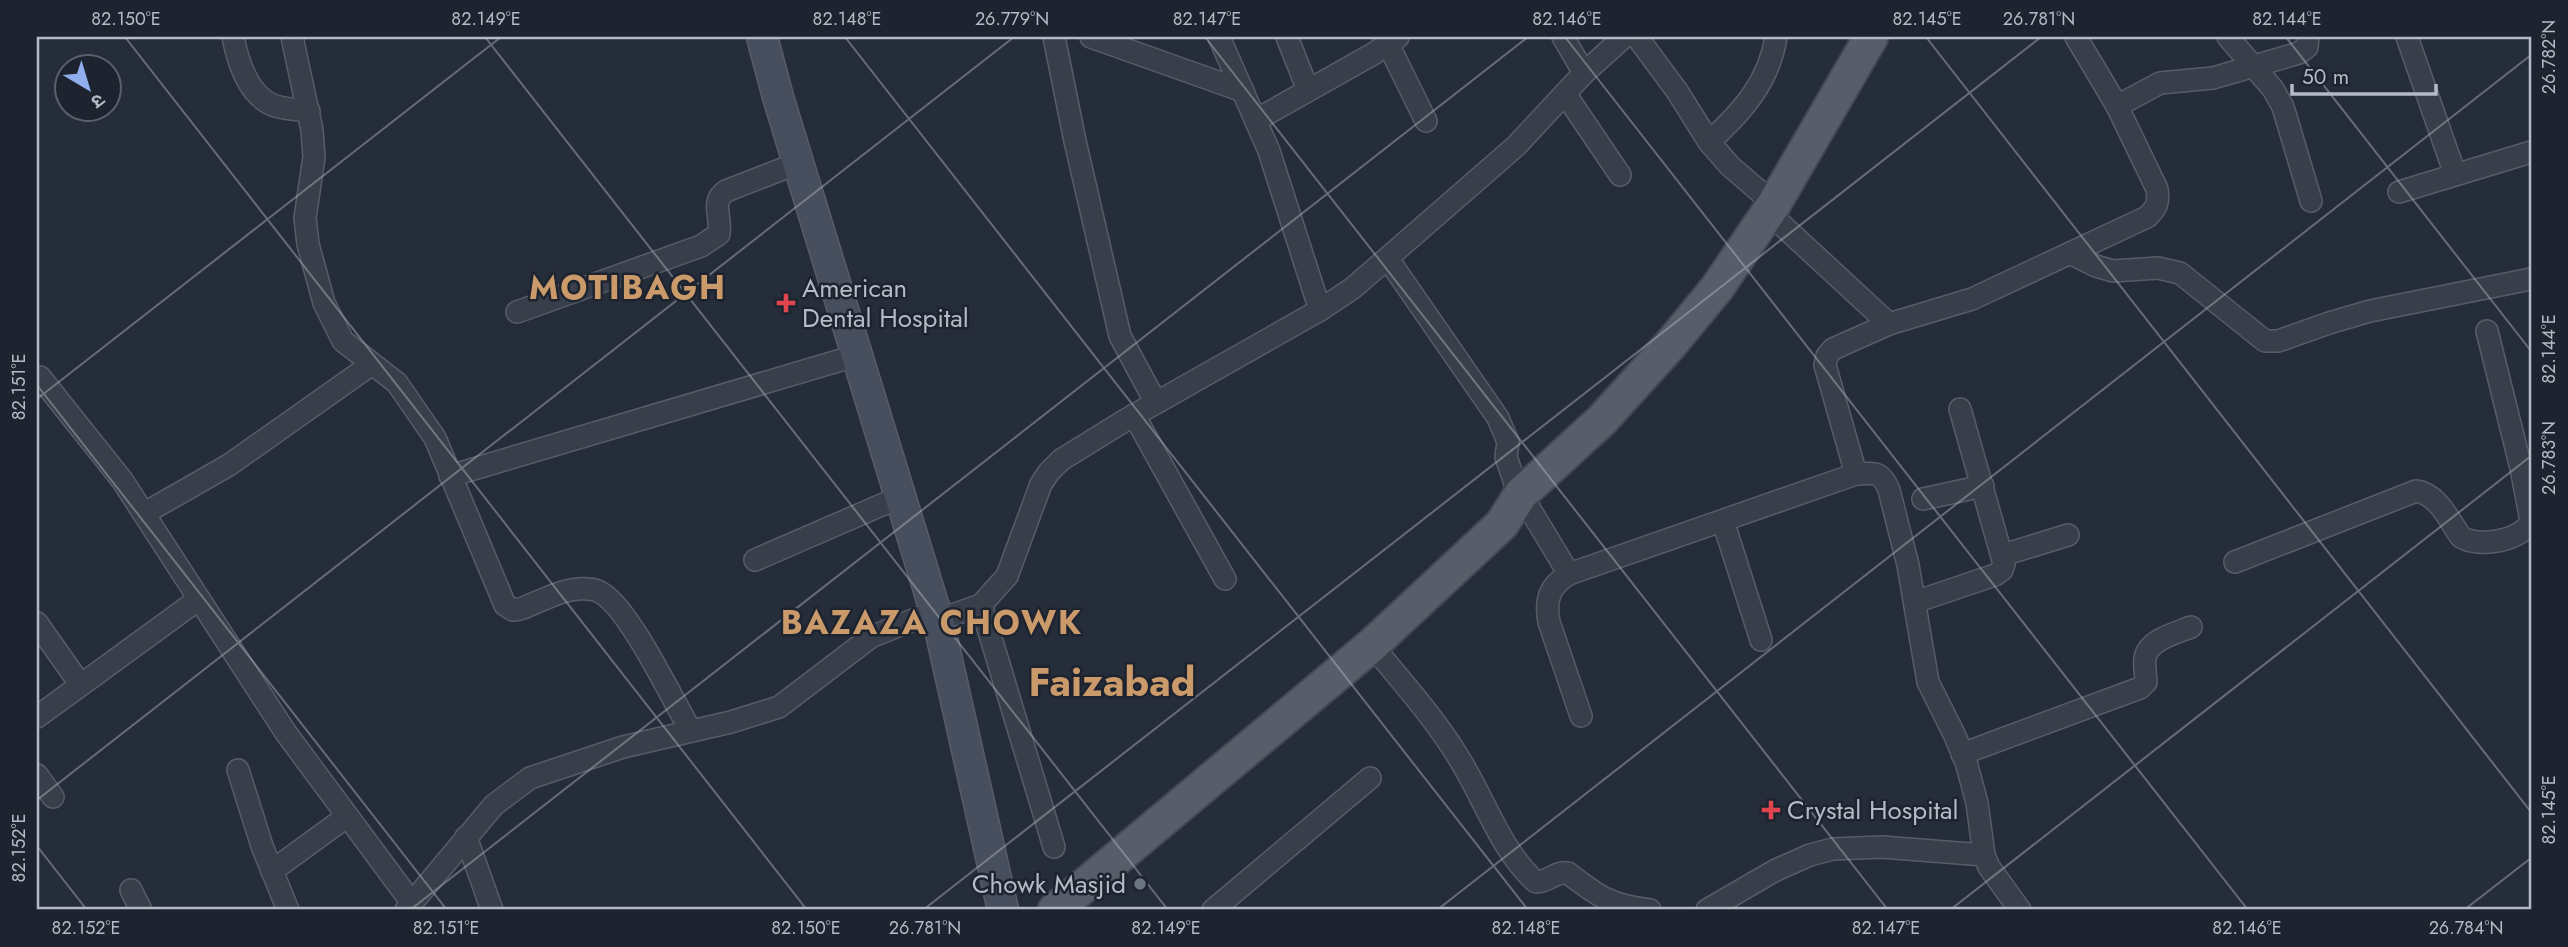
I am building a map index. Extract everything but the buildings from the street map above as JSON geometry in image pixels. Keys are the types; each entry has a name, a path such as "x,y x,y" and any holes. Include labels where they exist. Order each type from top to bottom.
{"main road":[{"path":"1055,910 1372,645 1518,509 1580,466 1647,399 1728,304 1871,37"},
{"path":"1775,215 1892,37"}],"street":[{"path":"233,37 241,69 254,90 272,105 309,111"},
{"path":"292,37 312,130 314,157 306,218 308,244 324,303 334,328 343,341 397,383 435,438 505,605 513,610 520,609 572,590 586,588 602,592 629,622 691,731"},
{"path":"762,37 937,616 1003,910"},
{"path":"1054,37 1120,336 1156,403"},
{"path":"1091,37 1244,91"},
{"path":"1219,37 1256,120 1290,212 1320,310"},
{"path":"1287,37 1308,90"},
{"path":"1563,37 1584,73"},
{"path":"40,377 97,447 145,513 286,733 409,906 494,805 530,778 623,747 779,707 871,637 981,605 1007,576 1041,484 1049,471 1061,460 1134,415 1320,310 1353,288 1516,146 1584,73 1624,37"},
{"path":"1637,37 1677,90 1709,142 1730,166 1775,215 1889,324"},
{"path":"1709,142 1743,109 1763,80 1774,53 1776,37"},
{"path":"1856,474 1825,365 1827,356 1833,349 1889,324 1972,299 2072,254 2147,217 2155,209 2159,198 2157,189 2117,106 2076,37"},
{"path":"2228,37 2273,89 2283,107 2311,201"},
{"path":"2117,106 2160,83 2213,78 2299,53 2307,47 2308,37"},
{"path":"2407,37 2455,174"},
{"path":"1256,120 1393,41 1426,121"},
{"path":"1566,95 1620,175"},
{"path":"2399,192 2531,152"},
{"path":"517,312 701,246 719,234 721,225 716,203 719,196 798,163"},
{"path":"2072,254 2113,271 2158,268 2180,273 2265,341 2278,341 2370,311 2531,279"},
{"path":"1388,259 1498,418 1507,443 1506,457 1518,509 1569,575"},
{"path":"2235,562 2416,491 2426,492 2435,499 2461,537 2467,541 2480,542 2519,535 2528,529 2531,522 2526,466 2487,331"},
{"path":"450,476 858,355"},
{"path":"145,513 229,465 372,364"},
{"path":"1915,602 1995,575 2002,570 2003,555 1960,409"},
{"path":"1134,415 1224,579"},
{"path":"1580,716 1549,622 1549,594 1557,582 1655,542 1856,474 1875,473 1884,479 1889,490 1915,602 1928,682 1962,754 1977,803 1984,855 1989,867 2020,910"},
{"path":"1923,499 1983,486"},
{"path":"755,559 900,497"},
{"path":"1723,521 1761,640"},
{"path":"2003,555 2068,535"},
{"path":"37,717 199,599"},
{"path":"981,605 1054,847"},
{"path":"37,623 80,684"},
{"path":"1962,754 2140,688 2146,682 2145,658 2148,649 2190,627"},
{"path":"1372,645 1457,754 1508,849 1529,876 1536,882 1544,882 1560,872 1568,873 1598,896 1604,906 1650,910"},
{"path":"238,770 272,872 288,910"},
{"path":"37,775 53,797"},
{"path":"1213,910 1370,778"},
{"path":"272,872 346,817"},
{"path":"466,837 492,910"},
{"path":"1707,910 1776,870 1810,855 1833,849 1882,847 1984,855"},
{"path":"131,890 141,910"}],"place":[{"name":"American Dental Hospital","path":"786,303"},
{"name":"Crystal Hospital","path":"1771,810"},
{"name":"Chowk Masjid","path":"1140,884"}],"district":[{"name":"MOTIBAGH","path":"628,287"},
{"name":"BAZAZA CHOWK","path":"932,622"},
{"name":"Faizabad","path":"1112,682"}]}
